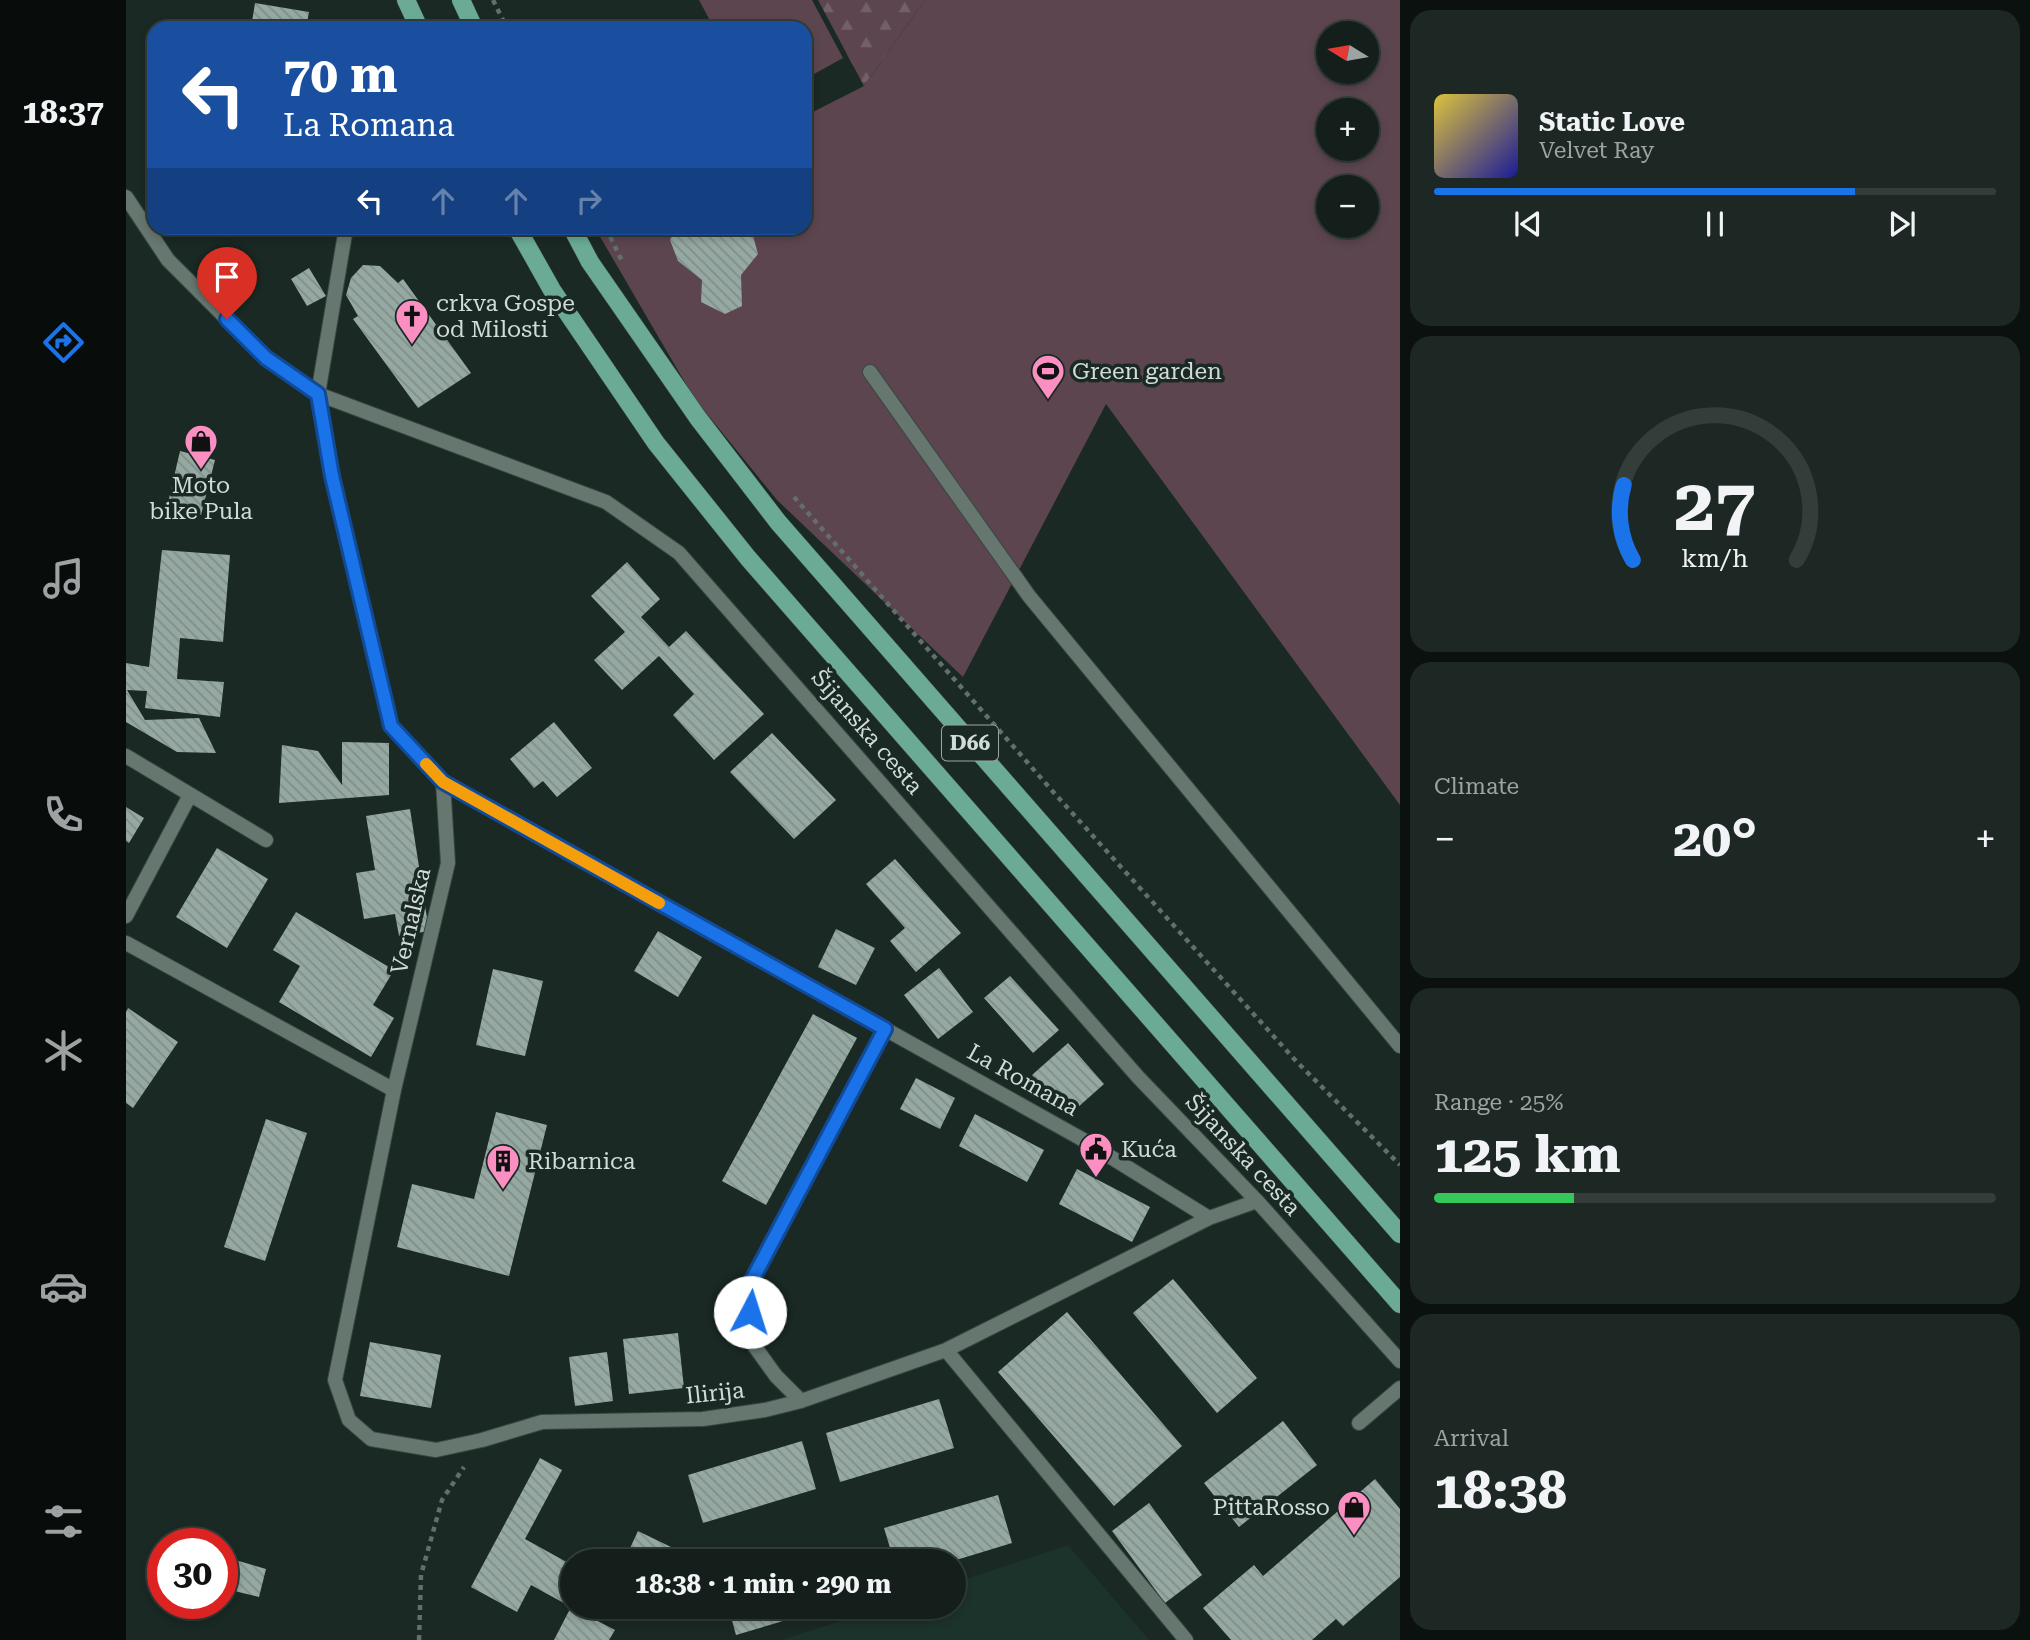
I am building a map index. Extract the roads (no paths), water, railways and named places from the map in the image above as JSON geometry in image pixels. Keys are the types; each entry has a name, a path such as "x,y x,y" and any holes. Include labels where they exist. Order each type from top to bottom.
{"main road":[{"path":"406,0 416,21"},
{"path":"461,0 471,21"},
{"name":"D66","path":"521,235 552,290 656,443 748,558 1400,1304"},
{"name":"D66","path":"576,235 590,262 698,418 778,522 1400,1234"}],"street":[{"path":"126,197 147,228"},
{"path":"151,235 168,260 266,358 318,394"},
{"path":"345,235 318,394 332,476 391,726 443,782"},
{"path":"870,372 1029,596 1400,1046"},
{"name":"Šijanska cesta","path":"318,394 606,502 679,553 1138,1077 1257,1201 1400,1361"},
{"path":"126,755 266,840"},
{"name":"La Romana","path":"443,782 1080,1138 1209,1218"},
{"name":"Vernalska","path":"335,1380 394,1090 448,863 443,782"},
{"path":"126,916 190,795"},
{"path":"126,943 394,1090"},
{"path":"801,1401 776,1376 750,1340 750,1284 885,1029"},
{"path":"1209,1218 1257,1201"},
{"name":"Ilirija","path":"335,1380 349,1420 371,1439 436,1450 542,1422 703,1419 765,1410 801,1401 946,1350 1209,1218"},
{"path":"946,1350 1186,1640"},
{"path":"1359,1423 1400,1388"}],"place":[{"name":"crkva Gospe od Milosti","path":"412,346"},
{"name":"Green garden","path":"1048,401"},
{"name":"Moto bike Pula","path":"201,471"},
{"name":"Kuća","path":"1096,1179"},
{"name":"Ribarnica","path":"503,1191"},
{"name":"PittaRosso","path":"1354,1537"}]}
